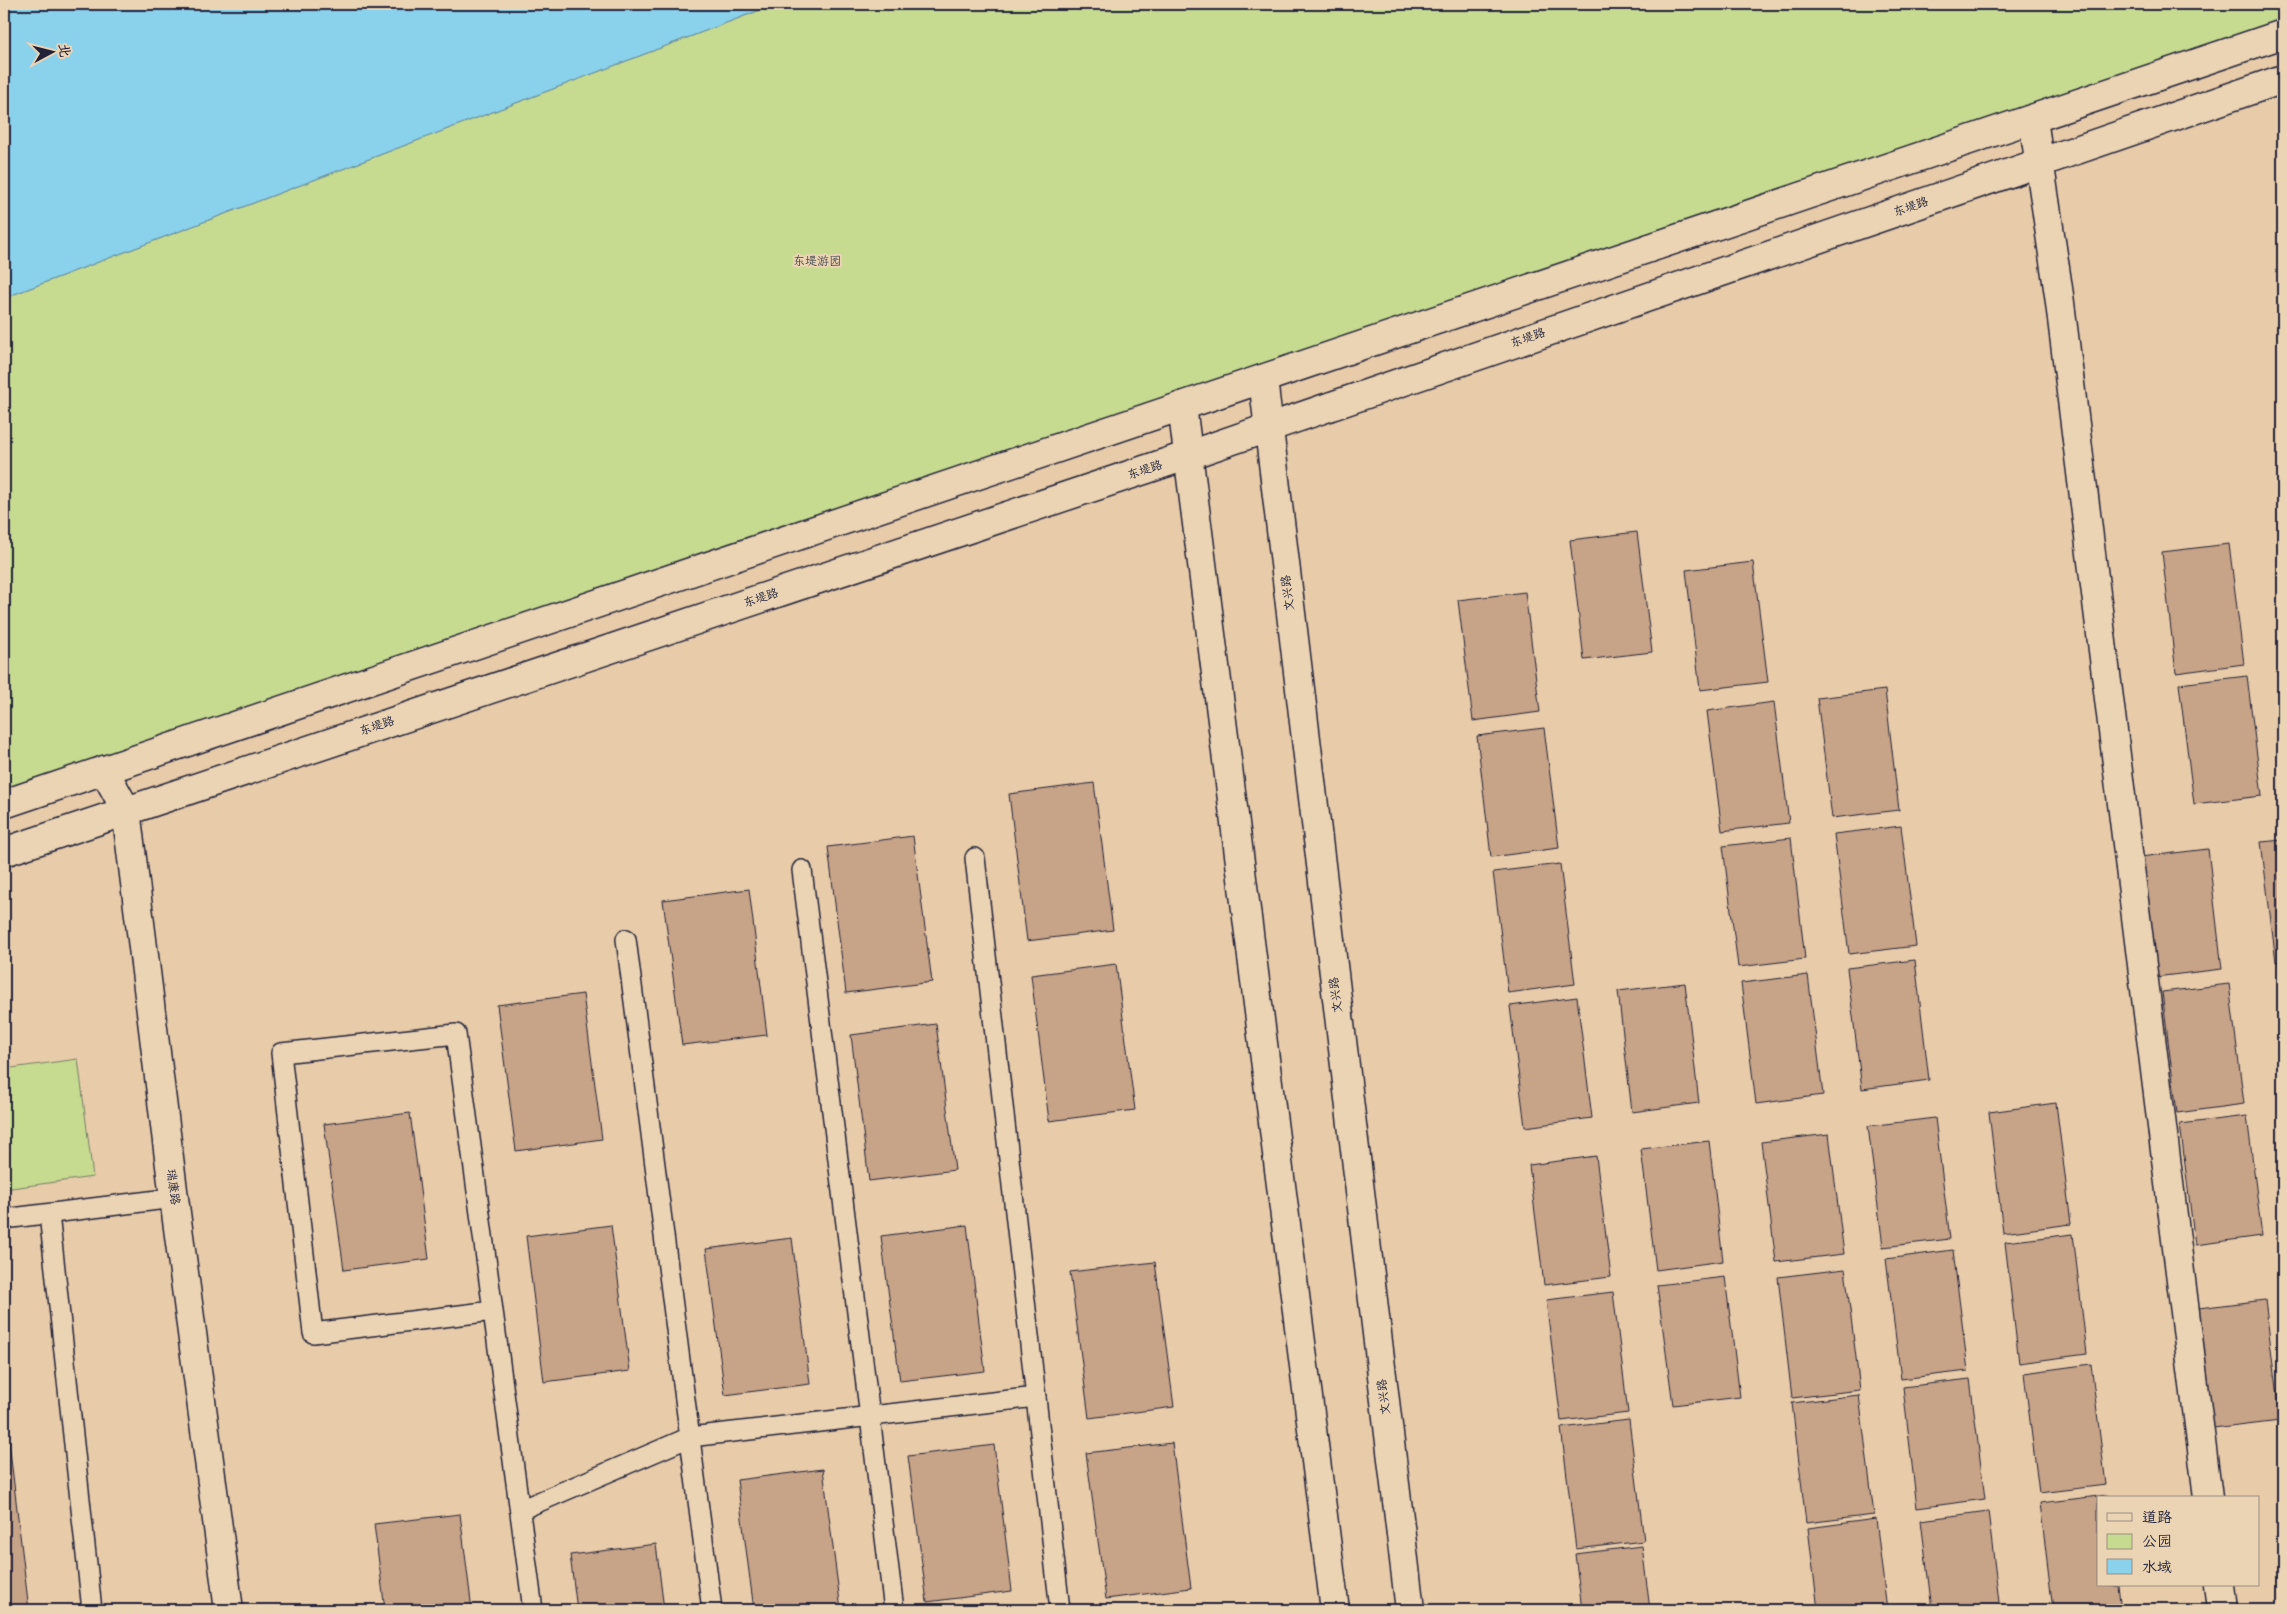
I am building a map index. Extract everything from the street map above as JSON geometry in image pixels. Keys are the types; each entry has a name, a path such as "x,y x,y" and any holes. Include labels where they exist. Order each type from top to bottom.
{"main road":[{"path":"4,804 2283,34"},
{"name":"东堤路","path":"4,852 1189,455 2283,79"},
{"path":"2033,119 2041,162 2208,1496"},
{"name":"文兴路","path":"1263,379 1410,1610"},
{"path":"1182,406 1334,1610"},
{"name":"瑞康路","path":"104,770 126,810 174,1198 229,1610"},
{"path":"2219,1586 2222,1610"}],"lane":[{"path":"975,858 1060,1610"},
{"path":"802,870 894,1610"},
{"path":"626,939 712,1610"},
{"path":"493,1311 313,1333 281,1053 456,1034 533,1610"},
{"path":"4,1219 174,1198"},
{"path":"48,1214 92,1610"},
{"path":"520,1510 690,1437 1036,1397"}],"green space":[{"name":"东堤游园","path":"776,4 2283,4 2283,34 4,804 4,298"},
{"path":"78,1059 93,1177 4,1189 4,1069"}],"water":[{"path":"4,4 776,4 4,298"}],"building":[{"path":"1637,532 1652,652 1584,660 1570,540"},
{"path":"2283,540 2283,588 2278,541"},
{"path":"2229,544 2244,664 2176,673 2162,552"},
{"path":"1753,562 1768,682 1700,690 1686,570"},
{"path":"1525,592 1540,712 1473,721 1458,600"},
{"path":"2247,676 2262,796 2194,804 2179,684"},
{"path":"1885,690 1899,810 1832,818 1817,698"},
{"path":"1774,702 1789,823 1722,831 1707,711"},
{"path":"1544,728 1559,848 1491,857 1477,736"},
{"path":"1094,783 1113,930 1027,941 1009,794"},
{"path":"1901,826 1916,946 1849,954 1834,834"},
{"path":"913,836 932,982 846,993 828,847"},
{"path":"1791,838 1805,959 1738,967 1723,846"},
{"path":"2283,840 2283,962 2276,962 2261,842"},
{"path":"2208,849 2222,969 2155,977 2140,857"},
{"path":"1560,864 1575,984 1508,993 1493,872"},
{"path":"749,889 767,1035 682,1045 663,900"},
{"path":"1915,960 1929,1080 1862,1089 1847,968"},
{"path":"1116,964 1135,1110 1049,1121 1031,975"},
{"path":"1808,975 1823,1095 1756,1104 1741,983"},
{"path":"1685,983 1699,1103 1632,1112 1618,991"},
{"path":"2229,984 2244,1104 2177,1113 2162,992"},
{"path":"583,994 602,1139 516,1151 497,1005"},
{"path":"1577,997 1592,1118 1525,1127 1510,1006"},
{"path":"936,1024 955,1170 869,1181 851,1035"},
{"path":"2056,1103 2071,1224 2003,1233 1989,1112"},
{"path":"410,1113 429,1259 344,1270 324,1124"},
{"path":"2247,1116 2262,1236 2195,1245 2180,1124"},
{"path":"1935,1118 1950,1239 1883,1247 1868,1126"},
{"path":"1829,1134 1844,1254 1776,1262 1761,1142"},
{"path":"1709,1141 1723,1261 1656,1270 1641,1149"},
{"path":"1596,1156 1611,1277 1544,1285 1529,1165"},
{"path":"611,1225 630,1371 544,1382 526,1236"},
{"path":"967,1225 985,1371 900,1381 881,1236"},
{"path":"2073,1234 2087,1354 2019,1363 2005,1242"},
{"path":"792,1238 810,1384 725,1395 706,1249"},
{"path":"1953,1250 1968,1371 1901,1379 1886,1259"},
{"path":"1155,1262 1174,1407 1089,1418 1070,1272"},
{"path":"1845,1269 1860,1390 1792,1398 1778,1277"},
{"path":"1725,1277 1740,1397 1673,1405 1657,1285"},
{"path":"1613,1292 1628,1413 1561,1421 1546,1300"},
{"path":"2265,1300 2280,1421 2213,1429 2198,1308"},
{"path":"2091,1364 2106,1485 2039,1493 2024,1373"},
{"path":"1970,1379 1985,1499 1917,1508 1903,1387"},
{"path":"1859,1395 1874,1515 1806,1523 1792,1403"},
{"path":"4,1400 29,1610 4,1610"},
{"path":"1629,1420 1644,1541 1576,1549 1561,1428"},
{"path":"1172,1443 1191,1588 1106,1599 1086,1453"},
{"path":"994,1445 1012,1591 927,1602 908,1456"},
{"path":"823,1469 841,1610 754,1610 737,1480"},
{"path":"2097,1496 2097,1586 2118,1586 2121,1610 2053,1610 2040,1503"},
{"path":"1988,1511 2000,1610 1932,1610 1921,1520"},
{"path":"460,1514 472,1610 385,1610 374,1524"},
{"path":"1876,1519 1887,1610 1818,1610 1808,1528"},
{"path":"656,1544 664,1610 577,1610 570,1555"},
{"path":"1642,1546 1650,1610 1582,1610 1575,1554"}]}
